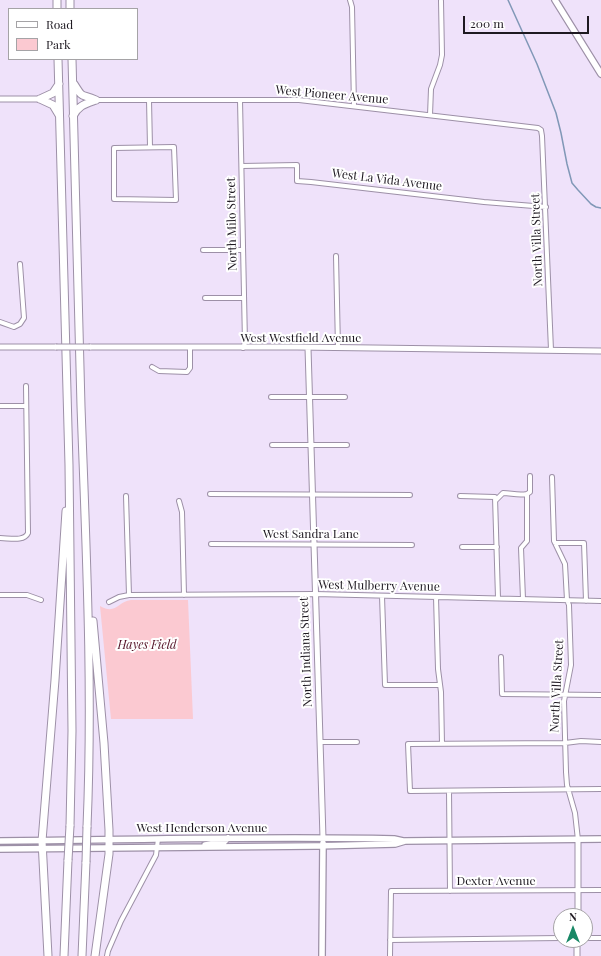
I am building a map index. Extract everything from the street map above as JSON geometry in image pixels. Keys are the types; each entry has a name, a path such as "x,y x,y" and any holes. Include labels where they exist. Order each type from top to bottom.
{"highway":[{"path":"58,60 69,465 72,731 70,826 64,956"},
{"path":"72,60 90,703 82,956"},
{"path":"72,83 82,96 96,100"},
{"path":"40,99 53,93 59,84"},
{"path":"40,99 52,105 58,111 60,118"},
{"path":"73,116 77,109 82,105 96,100"},
{"path":"48,956 42,841 55,680 69,465"},
{"path":"85,533 89,557 104,735 109,840 95,956"}],"main road":[{"path":"555,0 601,74"},
{"path":"176,848 182,845 218,844 224,842 228,838"},
{"name":"West Henderson Avenue","path":"0,841 228,838 394,839 405,841 601,839"},
{"path":"248,847 248,844 254,842 272,841 279,838"},
{"name":"North Indiana Street","path":"322,956 323,838"},
{"name":"West Henderson Avenue","path":"0,849 323,846 394,844 405,841"}],"street":[{"path":"350,0 352,6 354,106"},
{"path":"430,115 431,89 442,55 441,1"},
{"path":"0,99 40,99"},
{"name":"West Pioneer Avenue","path":"96,100 299,100 535,127 540,130"},
{"path":"149,100 150,148"},
{"name":"North Milo Street","path":"240,100 245,343 243,348"},
{"name":"North Villa Street","path":"540,130 542,136 546,207 551,350"},
{"path":"174,147 176,200 114,199 114,148 150,148 174,147"},
{"name":"West La Vida Avenue","path":"242,166 297,165 297,181 484,202 546,207"},
{"path":"203,250 242,250"},
{"path":"336,256 338,348"},
{"path":"0,322 14,327 20,324 24,318 20,264"},
{"path":"205,298 244,298"},
{"name":"West Westfield Avenue","path":"0,347 190,347 601,351"},
{"path":"152,367 159,371 187,372 190,368 190,347"},
{"name":"North Indiana Street","path":"308,348 323,838"},
{"path":"0,538 23,539 28,535 26,386"},
{"path":"271,397 345,397"},
{"path":"0,406 26,406"},
{"path":"272,445 347,445"},
{"path":"523,599 521,548 527,541 527,494 530,492 530,476"},
{"path":"552,477 555,543 584,543 586,601"},
{"path":"460,496 495,499 503,493 512,493 519,496 527,494"},
{"path":"210,494 410,495"},
{"path":"126,496 129,595"},
{"path":"495,499 498,598"},
{"path":"178,501 182,512 184,595"},
{"name":"North Villa Street","path":"555,543 565,564 567,600 569,605 571,665 565,694 565,743 568,790 575,813 578,840 578,908"},
{"name":"West Sandra Lane","path":"211,544 412,545"},
{"path":"462,547 497,547"},
{"name":"West Mulberry Avenue","path":"109,602 119,597 129,595 315,594 601,601"},
{"path":"0,595 27,595 41,600"},
{"path":"382,596 385,685 440,685"},
{"path":"436,597 442,744"},
{"path":"501,657 502,694 601,695"},
{"path":"601,742 581,741 565,743 408,744 410,792 601,789"},
{"path":"320,742 357,742"},
{"path":"449,791 450,891"},
{"path":"107,956 121,921 156,854 158,839"},
{"name":"Dexter Avenue","path":"390,940 391,891 601,890"},
{"path":"390,956 390,940 553,938"}],"green space":[{"name":"Hayes Field","path":"188,600 193,719 111,719 100,606 113,609 126,601"}],"waterway":[{"path":"508,0 537,64 556,113 572,183 591,204 601,208"}]}
